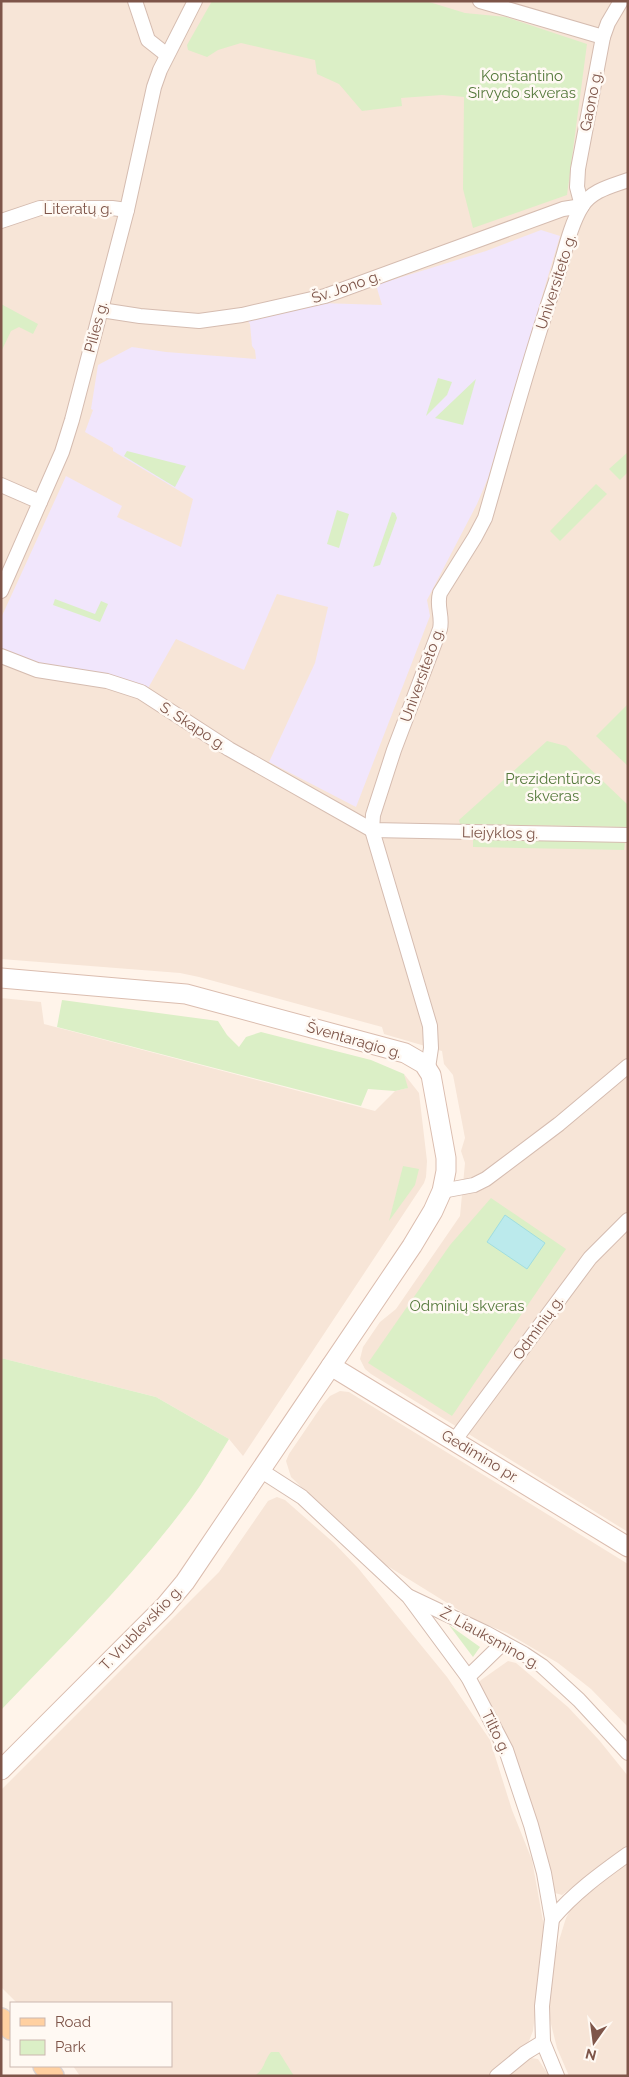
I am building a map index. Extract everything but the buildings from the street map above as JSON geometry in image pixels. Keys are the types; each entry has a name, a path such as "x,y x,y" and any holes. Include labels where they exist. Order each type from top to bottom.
{"main road":[{"name":"Šventaragio g.","path":"1,978 162,991 202,997 405,1053 428,1068"},
{"path":"260,1470 434,1211 442,1191 446,1171 446,1158 434,1086 428,1068"},
{"name":"Gedimino pr.","path":"331,1366 628,1547"},
{"name":"T. Vrublevskio g.","path":"1,1770 158,1613 185,1582 260,1470"},
{"path":"1,2019 10,2028"}],"street":[{"path":"135,1 148,40 167,55"},
{"name":"Pilies g.","path":"1,591 62,452 127,210 154,87 167,55 195,1"},
{"path":"480,1 603,37"},
{"name":"Gaono g.","path":"582,206 578,187 578,169 603,37 608,23 621,1"},
{"path":"582,206 594,194 628,180"},
{"name":"Šv. Jono g.","path":"101,310 140,316 199,321 222,320 325,296 563,209 582,206"},
{"name":"Universiteto g.","path":"428,1068 431,1048 430,1026 372,830 373,815 394,750 440,629 442,620 438,606 440,593 482,524 549,300 582,206"},
{"name":"Literatų g.","path":"1,221 40,208 112,208 127,210"},
{"path":"1,485 40,502"},
{"name":"S. Skapo g.","path":"1,656 37,670 107,681 141,692 229,749 372,830"},
{"name":"Liejyklos g.","path":"372,830 628,835"},
{"path":"442,1191 474,1185 486,1179 559,1124 628,1066"},
{"name":"Odminių g.","path":"454,1440 590,1258 628,1220"},
{"name":"Tilto g.","path":"260,1470 302,1497 409,1597 468,1677 506,1750 544,1873 552,1919 542,2006 543,2042 558,2076"},
{"name":"Ž. Liauksmino g.","path":"409,1597 438,1609 542,1666 579,1700 628,1753"},
{"path":"468,1677 503,1643"},
{"path":"552,1919 569,1900 592,1880 628,1854"},
{"path":"497,2076 525,2052 543,2042"}],"shaded area":[{"path":"1,1 628,1 628,1532 371,1374 365,1369 360,1359 363,1347 380,1322 396,1309 460,1216 465,1163 461,1151 465,1138 453,1075 444,1064 442,1051 384,1034 382,1027 180,973 1,959"},
{"path":"541,230 560,236 488,478 477,504 427,600 430,616 356,807 269,762 315,663 328,607 277,594 244,670 176,639 147,690 64,672 1,652 1,618 66,476 122,506 117,517 181,547 193,499 85,432 93,410 91,409 98,365 132,347 166,352 256,359 255,350 252,346 250,324 247,320 321,303 382,305 376,285 486,251"},
{"path":"1,998 41,1002 44,1024 375,1111 395,1091 407,1088 404,1074 419,1093 427,1161 424,1183 243,1456 229,1439 156,1397 1,1358"},
{"path":"340,1391 349,1392 628,1564 628,1727 591,1689 558,1663 507,1633 473,1619 373,1557 291,1477 286,1461 289,1454 323,1404 330,1396"},
{"path":"277,1497 285,1500 334,1543 358,1568 447,1677 490,1740 512,1810 532,1860 543,1921 544,1942 533,2031 529,2041 489,2076 80,2076 74,2067 172,2067 172,2002 16,2002 1,1987 1,1790 219,1572 268,1501"},
{"path":"508,1661 516,1663 568,1707 599,1740 628,1776 628,1845 562,1895 555,1893 553,1890 478,1684"},
{"path":"628,1861 628,2076 569,2076 557,2048 548,2004 551,1975 557,1947 566,1918 572,1907"},
{"path":"531,2058 538,2059 549,2076 507,2076 525,2060"}],"green space":[{"name":"Konstantino Sirvydo skveras","path":"212,1 426,1 465,13 506,17 587,44 567,195 473,228 463,189 464,97 442,95 401,98 402,106 362,111 339,84 317,74 315,60 241,43 218,50 207,57 188,50 187,45"},
{"path":"1,304 38,324 33,334 19,327 11,331 1,352"},
{"path":"438,378 452,382 447,395 426,416"},
{"path":"476,379 463,425 435,418"},
{"path":"127,451 186,466 175,487 124,456"},
{"path":"628,452 628,472 620,480 609,469"},
{"path":"596,484 607,494 560,541 550,531"},
{"path":"337,510 349,514 339,548 327,544"},
{"path":"392,512 395,513 397,518 380,565 373,567"},
{"path":"55,599 95,614 101,601 108,604 100,622 53,605"},
{"path":"628,704 628,766 596,736"},
{"name":"Prezidentūros skveras","path":"547,741 566,746 628,805 628,827 460,824 459,820"},
{"path":"473,839 625,842 624,850 473,847"},
{"path":"62,1000 218,1021 227,1035 239,1047 246,1037 261,1032 371,1060 404,1074 408,1088 395,1091 368,1089 361,1106 57,1027"},
{"path":"403,1166 419,1169 415,1185 389,1221"},
{"name":"Odminių skveras","path":"491,1198 566,1249 452,1416 368,1363 450,1245"},
{"path":"1,1358 156,1397 229,1439 195,1493 146,1555 99,1608 1,1710"},
{"path":"449,1625 480,1647 473,1657"},
{"path":"271,2052 279,2052 294,2076 255,2076 261,2070"}],"water":[{"path":"505,1215 545,1243 527,1269 487,1242"}]}
